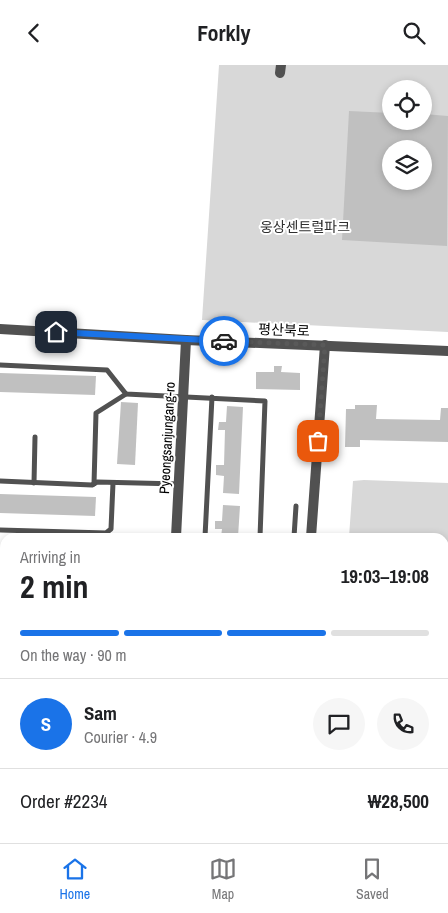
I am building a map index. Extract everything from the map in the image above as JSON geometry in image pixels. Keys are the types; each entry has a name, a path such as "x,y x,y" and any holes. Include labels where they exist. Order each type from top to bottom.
{"street":[{"name":"평산북로","path":"0,329 448,351"},
{"name":"Pyeongsanjungang-ro","path":"176,533 186,339"},
{"path":"311,533 325,345"}],"lane":[{"path":"0,365 107,370 126,394"},
{"path":"94,484 96,413 126,394 265,401 260,533"},
{"path":"205,533 212,397"},
{"path":"34,483 36,437"},
{"path":"0,481 92,485 113,483 179,484"},
{"path":"0,530 106,533 111,529 113,483"},
{"path":"294,533 296,506"}],"green space":[{"name":"웅상센트럴파크","path":"219,65 448,65 448,332 202,320"},
{"path":"353,481 448,483 448,533 349,533"}],"building":[{"path":"349,111 382,113 382,130 432,130 432,115 448,116 447,246 342,240"},
{"path":"274,366 282,366 281,372 300,373 300,390 256,389 256,372 274,372"},
{"path":"0,373 96,376 95,395 0,392"},
{"path":"121,402 138,403 135,465 117,464"},
{"path":"355,405 377,405 376,419 440,420 441,408 448,408 448,442 360,440 360,447 345,447 346,409 355,409"},
{"path":"227,406 243,407 239,494 223,493 224,476 216,475 216,465 224,465 225,430 218,430 219,422 226,422"},
{"path":"0,494 96,497 95,516 0,513"},
{"path":"223,505 240,506 238,533 222,533 222,529 215,529 215,521 222,521"}],"way so far":[{"path":"224,341 325,345 318,441"}],"route":[{"path":"56,332 224,341"}]}
